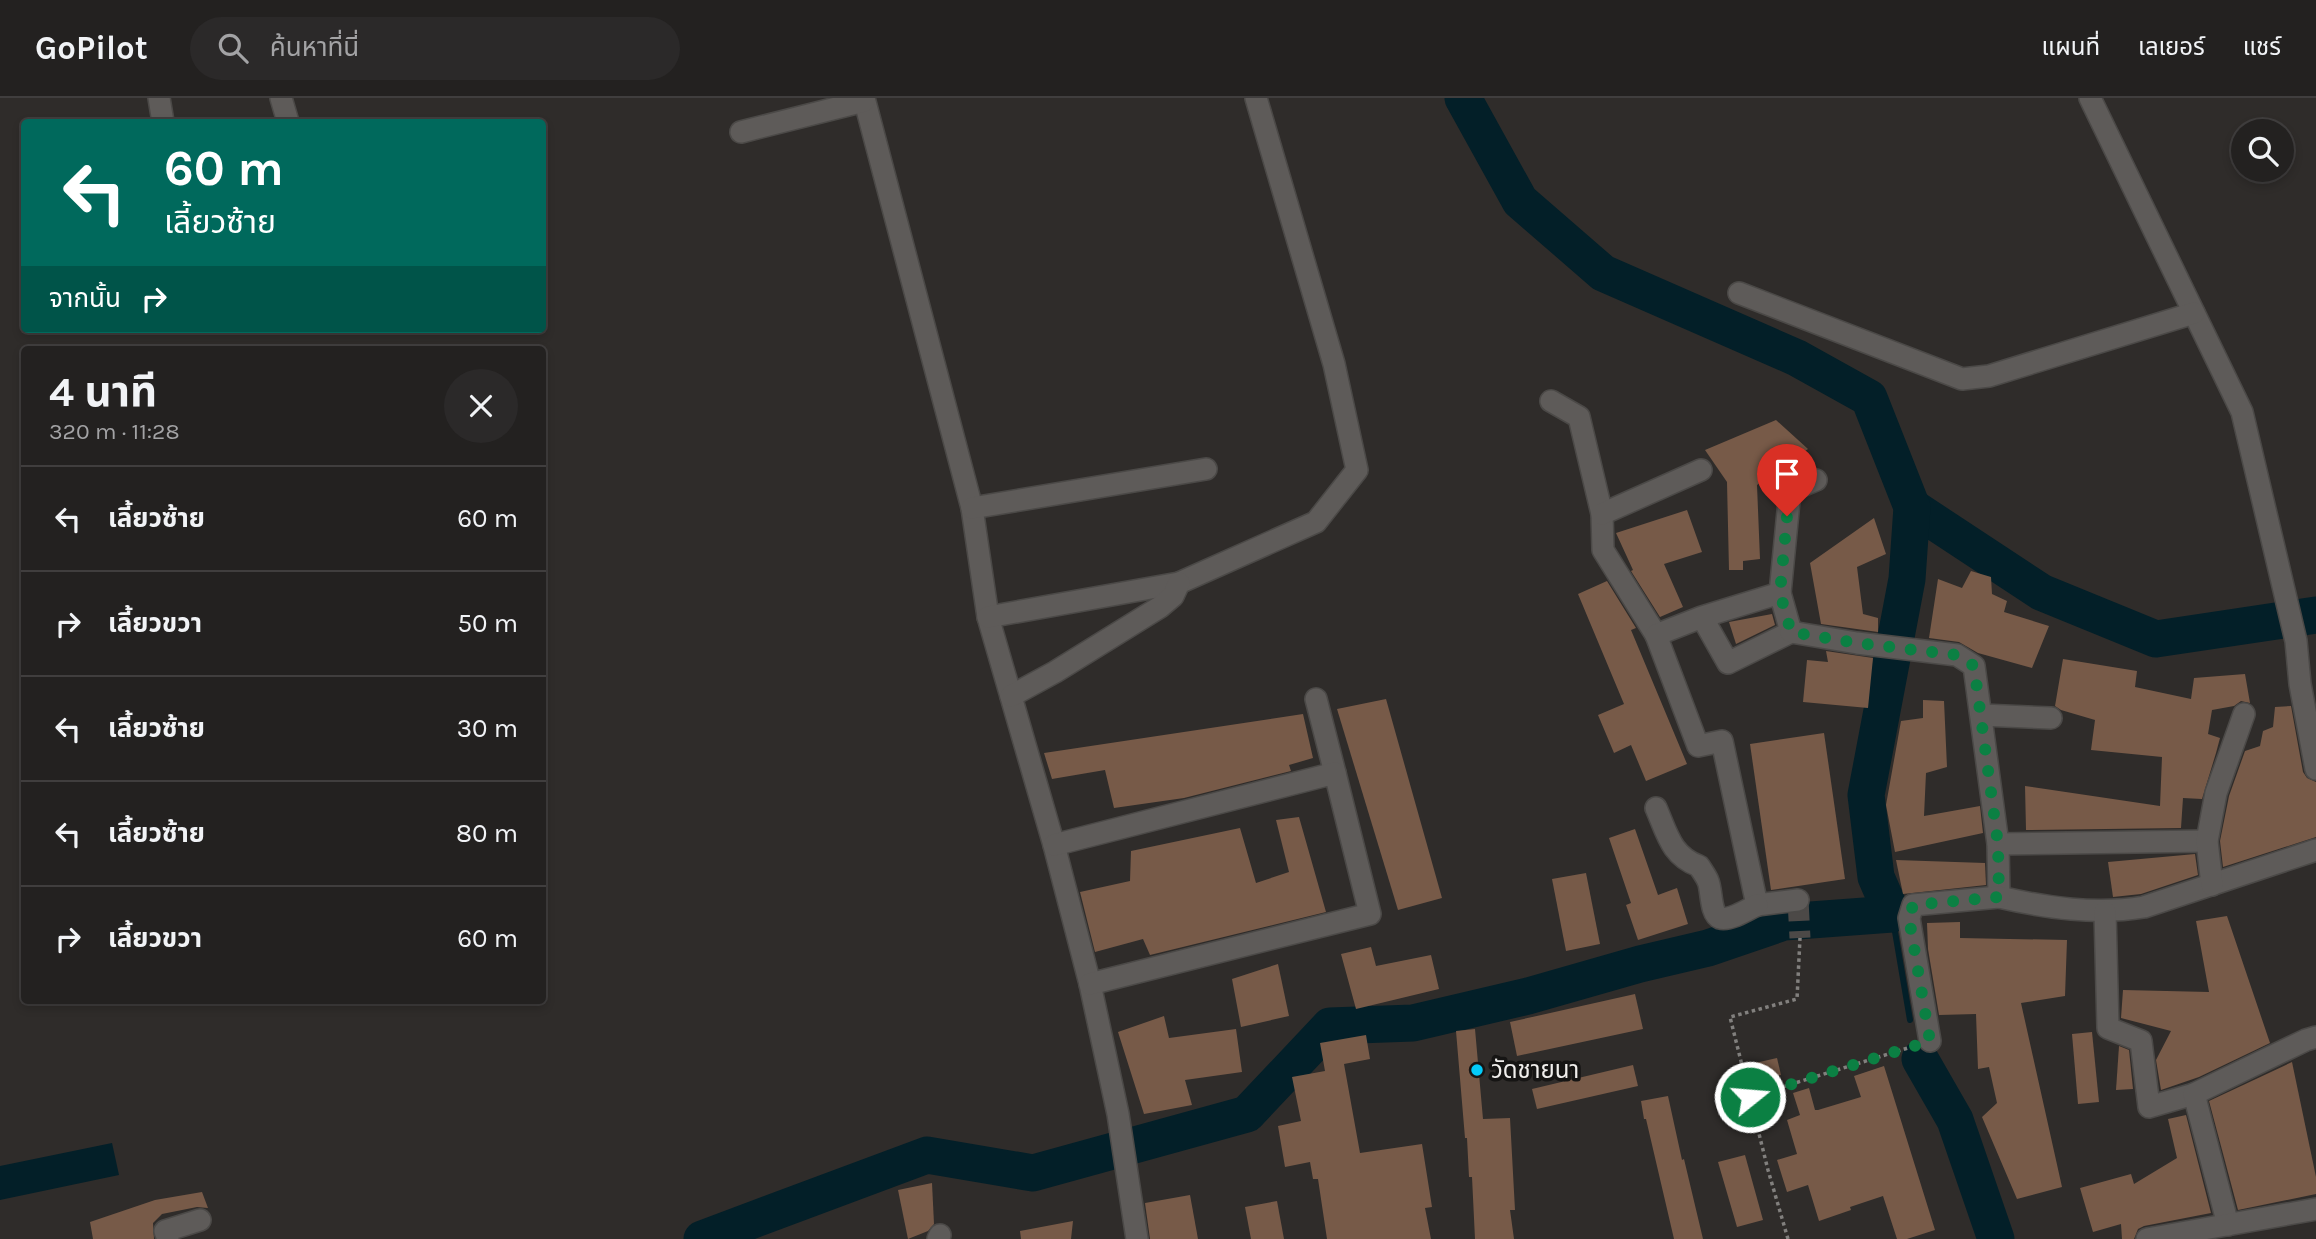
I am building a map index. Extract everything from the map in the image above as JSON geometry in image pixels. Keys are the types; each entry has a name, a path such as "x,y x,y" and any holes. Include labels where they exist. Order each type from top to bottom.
{"street":[{"path":"159,98 162,119"},
{"path":"281,98 287,119"},
{"path":"988,617 1179,583 1316,522 1356,470 1334,364 1256,98"},
{"path":"2090,98 2242,412 2308,683 2316,769"},
{"path":"741,132 864,100 972,508 988,617 1054,845 1090,984 1118,1114 1138,1239"},
{"path":"1739,293 1962,379 1989,376 2194,313"},
{"path":"1551,401 1579,417 1602,514 1603,550 1656,635 1698,746 1722,741 1757,905"},
{"path":"972,508 1206,469"},
{"path":"1602,514 1701,470"},
{"path":"1791,632 1780,593 1790,491 1816,480"},
{"path":"1011,696 1160,607 1173,596 1179,583"},
{"path":"1656,635 1702,617 1780,593"},
{"path":"1702,617 1728,663 1791,632 1957,655 1974,666 1998,844 1999,897"},
{"path":"1090,984 1370,914 1316,699"},
{"path":"2212,885 2207,841 2216,793 2244,714"},
{"path":"1982,715 2051,718"},
{"path":"1054,845 1335,773"},
{"path":"1656,808 1677,853 1686,861 1699,866 1708,882 1718,917 1731,916 1757,905 1798,900"},
{"path":"1998,844 2207,841"},
{"path":"1930,1041 1909,918 1913,905 1999,897 2105,912 2144,907 2316,850"},
{"path":"2105,912 2108,1028 2141,1041 2149,1107 2194,1094 2316,1037"},
{"path":"2194,1094 2228,1225"},
{"path":"2147,1239 2316,1209"},
{"path":"168,1239 165,1231 200,1220"}],"path":[{"path":"1788,1239 1730,1017 1797,999 1800,938"},
{"path":"1750,1097 1930,1041"}],"water":[{"path":"112,1143 119,1175 0,1200 0,1166"}],"building":[{"path":"1776,420 1808,449 1757,485 1760,559 1743,561 1743,570 1729,570 1727,482 1705,450"},
{"path":"1687,510 1702,552 1664,564 1683,607 1660,617 1631,571 1633,570 1616,533"},
{"path":"1874,518 1886,554 1857,567 1863,614 1878,618 1878,632 1821,624 1810,563"},
{"path":"1971,571 1991,577 1992,594 2007,601 2004,612 2049,626 2032,668 1978,653 1959,642 1929,638 1938,579 1962,588"},
{"path":"1607,581 1636,628 1631,630 1687,764 1646,781 1631,745 1614,753 1598,715 1624,704 1578,594"},
{"path":"1772,614 1775,625 1736,644 1729,622"},
{"path":"1826,651 1873,658 1868,708 1803,702 1807,660 1828,662"},
{"path":"2063,659 2137,671 2135,687 2191,699 2194,678 2245,674 2250,703 2241,701 2234,706 2212,710 2208,734 2220,738 2202,799 2183,798 2181,828 2026,830 2025,786 2160,806 2162,757 2091,750 2095,720 2055,706"},
{"path":"1386,699 1442,898 1398,910 1337,709"},
{"path":"1923,700 1944,701 1947,767 1926,773 1924,816 1980,806 1983,833 1895,852 1886,805 1901,721 1923,718"},
{"path":"2291,706 2303,772 2307,778 2316,782 2316,837 2223,867 2220,841 2229,796 2245,751 2260,746 2263,731 2273,727 2275,707"},
{"path":"1303,714 1313,758 1289,765 1291,771 1184,798 1114,808 1105,770 1052,779 1044,753"},
{"path":"1824,733 1845,879 1771,890 1750,744"},
{"path":"1299,817 1326,912 1150,955 1143,939 1095,952 1080,892 1130,881 1131,851 1240,828 1256,883 1289,872 1276,820"},
{"path":"1635,829 1658,895 1677,888 1688,924 1638,940 1626,905 1631,903 1609,838"},
{"path":"2195,854 2198,875 2141,894 2113,897 2108,862"},
{"path":"1896,860 1985,863 1986,885 1903,894"},
{"path":"1586,873 1600,944 1566,951 1552,879"},
{"path":"2227,916 2270,1043 2199,1077 2161,1090 2156,1060 2171,1031 2121,1018 2123,990 2209,992 2196,921"},
{"path":"1960,922 1960,938 2067,940 2065,996 2021,1003 2062,1187 2017,1199 1982,1117 1997,1103 1989,1067 1978,1069 1976,1014 1939,1015 1928,949 1927,923"},
{"path":"1371,947 1376,966 1431,955 1439,989 1356,1009 1341,954"},
{"path":"1278,964 1289,1016 1241,1027 1232,979"},
{"path":"1635,994 1643,1029 1517,1056 1510,1022"},
{"path":"1164,1016 1169,1038 1236,1029 1242,1072 1185,1080 1192,1105 1144,1114 1118,1032"},
{"path":"1475,1029 1483,1119 1510,1118 1515,1210 1510,1210 1514,1239 1475,1239 1472,1177 1469,1177 1456,1031"},
{"path":"2092,1032 2099,1102 2078,1104 2072,1034"},
{"path":"1366,1035 1370,1059 1344,1064 1360,1153 1422,1144 1432,1207 1425,1208 1431,1239 1327,1239 1318,1179 1313,1179 1310,1162 1285,1167 1278,1126 1301,1121 1292,1077 1325,1071 1320,1043"},
{"path":"2119,1046 2129,1050 2133,1089 2116,1090"},
{"path":"1777,1058 1781,1075 1759,1080 1755,1063"},
{"path":"2292,1062 2316,1177 2316,1194 2238,1210 2209,1101"},
{"path":"1633,1065 1638,1086 1537,1109 1532,1089"},
{"path":"1884,1066 1935,1230 1907,1239 1897,1239 1883,1196 1819,1221 1808,1185 1787,1192 1777,1160 1797,1154 1787,1120 1800,1115 1793,1093 1809,1088 1815,1110 1818,1110 1861,1097 1854,1076"},
{"path":"1668,1096 1703,1239 1674,1239 1644,1119 1641,1101"},
{"path":"2186,1115 2211,1213 2144,1226 2138,1229 2134,1239 2122,1239 2121,1224 2093,1232 2080,1188 2131,1174 2134,1184 2177,1158 2168,1119"},
{"path":"1745,1155 1763,1220 1737,1227 1718,1162"},
{"path":"932,1183 934,1224 928,1231 908,1239 898,1190"},
{"path":"202,1192 208,1208 197,1207 162,1214 153,1223 154,1239 93,1239 90,1222 155,1200"},
{"path":"1190,1195 1198,1239 1150,1239 1145,1203"},
{"path":"1277,1201 1284,1239 1251,1239 1245,1207"},
{"path":"1073,1221 1071,1239 1021,1239 1020,1231"}],"waterway":[{"path":"702,1239 927,1155 1033,1173 1247,1114 1330,1026 1413,1023 1528,996 1708,948 1784,922 1892,914 1876,877 1866,795 1907,579 1912,507 1869,398 1797,358 1603,273 1520,201 1463,98"},
{"path":"1912,507 2041,592 2156,639 2316,615"},
{"path":"1892,914 1910,1020"},
{"path":"1920,1059 1955,1120 1996,1239"}],"tunnel":[{"path":"1798,900 1800,938"}],"place":[{"name":"วัดชายนา","path":"1477,1070"}],"route":[{"path":"1750,1097 1930,1041 1909,918 1913,905 1999,897 1998,844 1974,666 1957,655 1791,632 1780,593 1787,516"}]}
